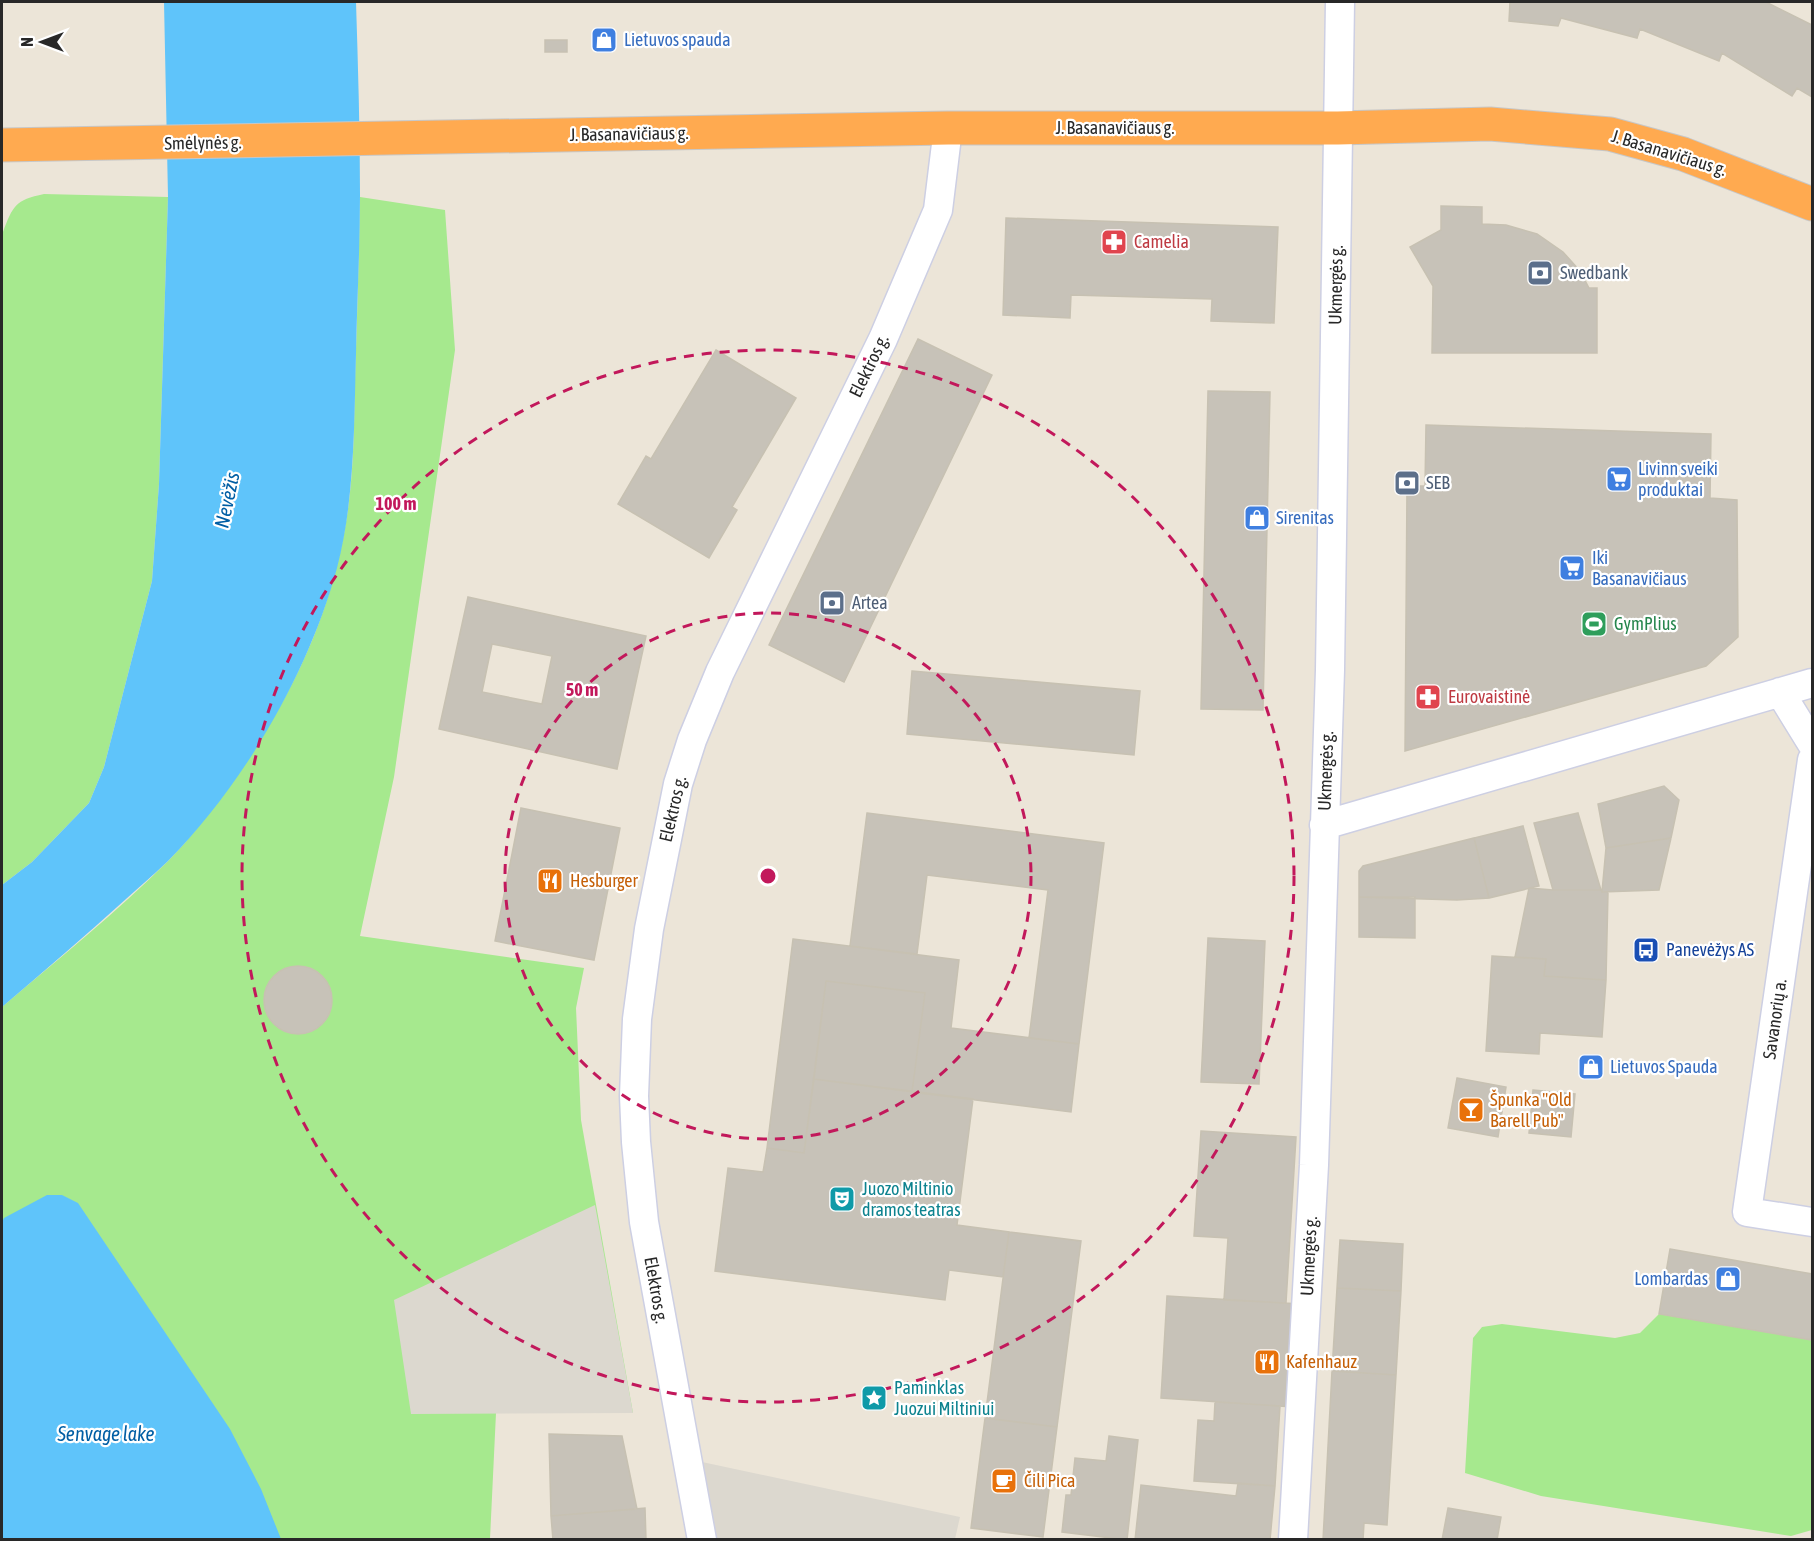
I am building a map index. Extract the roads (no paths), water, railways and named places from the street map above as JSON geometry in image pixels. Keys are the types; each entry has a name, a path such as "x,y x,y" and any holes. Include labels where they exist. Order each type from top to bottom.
{"highway":[{"name":"J. Basanavičiaus g.","path":"404,139 948,128 1338,128 1490,124 1610,134 1683,154 1812,204"},
{"name":"Smėlynės g.","path":"2,145 404,139"}],"street":[{"name":"Ukmergės g.","path":"1293,1539 1314,1165 1330,670 1340,2"},
{"name":"Elektros g.","path":"702,1539 644,1222 636,1142 634,1096 637,1019 649,929 678,784 710,691 883,339 938,210 948,128"},
{"path":"1324,825 1812,683"},
{"path":"1780,692 1812,744"},
{"name":"Savanorių a.","path":"1812,760 1747,1212 1812,1222"}],"water":[{"name":"Nevėžis","path":"164,2 356,2 360,215 354,435 343,542 325,607 291,686 270,725 223,797 168,861 2,1007 2,885 32,862 89,803 104,767 152,581 159,484 168,197"},
{"name":"Senvage lake","path":"47,1195 62,1195 78,1203 230,1429 261,1489 281,1539 2,1539 2,1222 4,1218"}],"place":[{"name":"Lietuvos spauda","path":"604,40"},
{"name":"Camelia","path":"1114,242"},
{"name":"Swedbank","path":"1540,273"},
{"name":"Livinn sveiki produktai","path":"1619,479"},
{"name":"SEB","path":"1407,483"},
{"name":"Sirenitas","path":"1257,518"},
{"name":"Iki Basanavičiaus","path":"1572,568"},
{"name":"Artea","path":"832,603"},
{"name":"GymPlius","path":"1594,624"},
{"name":"Eurovaistinė","path":"1428,697"},
{"name":"Hesburger","path":"550,881"},
{"name":"Panevėžys AS","path":"1646,950"},
{"name":"Lietuvos Spauda","path":"1591,1067"},
{"name":"Špunka \"Old Barell Pub\"","path":"1471,1110"},
{"name":"Juozo Miltinio dramos teatras","path":"842,1199"},
{"name":"Lombardas","path":"1728,1279"},
{"name":"Kafenhauz","path":"1267,1362"},
{"name":"Paminklas Juozui Miltiniui","path":"874,1398"},
{"name":"Čili Pica","path":"1004,1481"}]}
